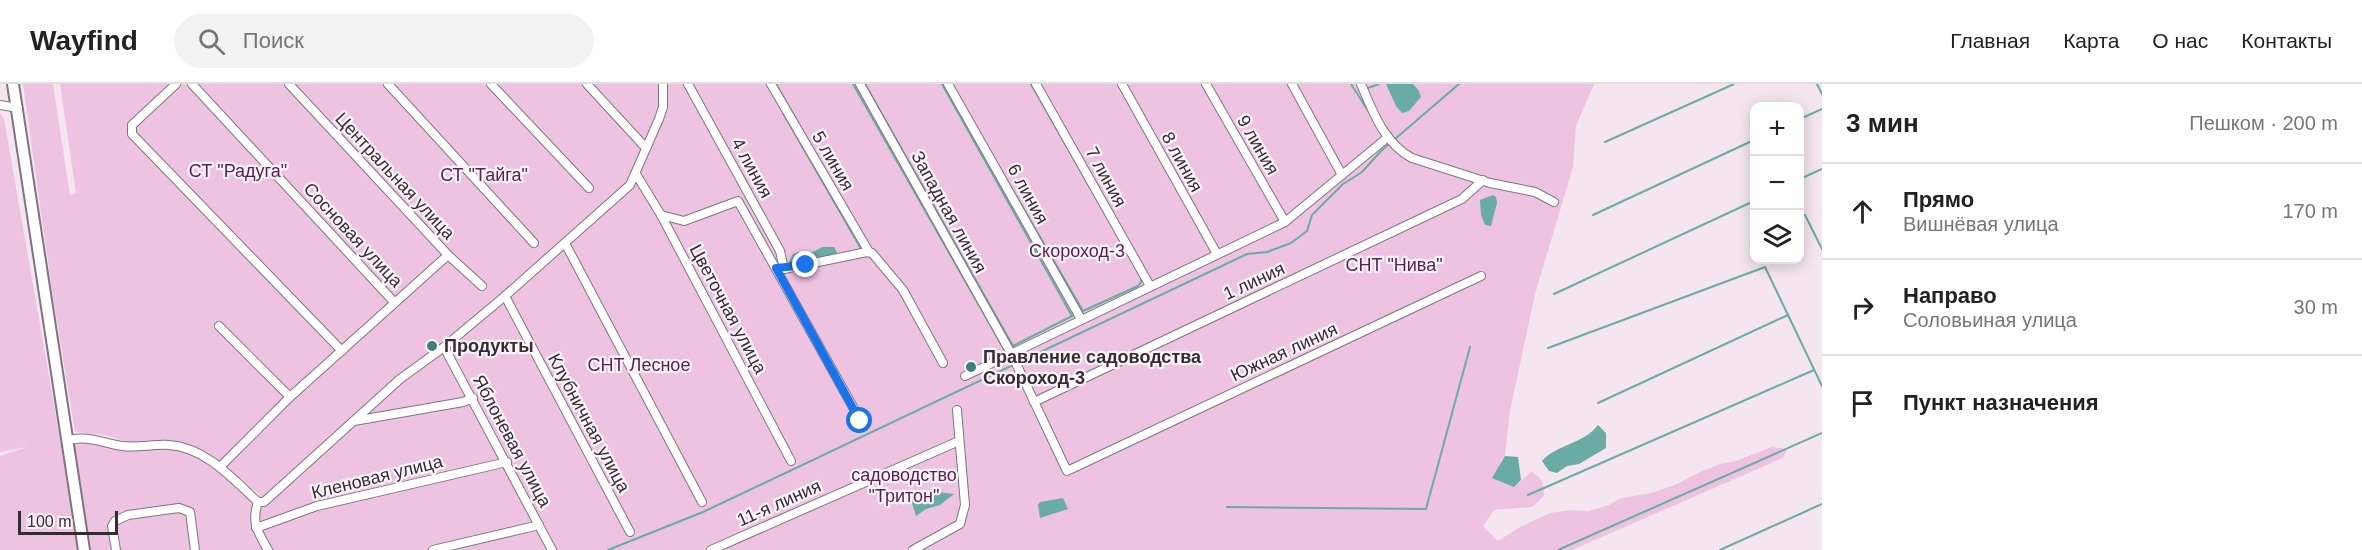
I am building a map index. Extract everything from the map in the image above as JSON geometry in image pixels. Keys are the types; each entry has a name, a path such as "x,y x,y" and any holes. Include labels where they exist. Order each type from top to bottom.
{"main road":[{"path":"14,84 84,550"}],"street":[{"path":"176,84 132,125 132,134 342,351"},
{"name":"Сосновая улица","path":"192,84 394,302"},
{"name":"Центральная улица","path":"289,84 448,255 482,286"},
{"path":"388,84 534,243"},
{"path":"491,84 589,188"},
{"path":"587,84 646,148"},
{"path":"67,440 88,437 125,446 181,446 220,467 258,502 264,502 400,379 505,296 630,185 663,107 663,84"},
{"name":"4 линия","path":"688,84 780,251 780,269"},
{"name":"5 линия","path":"771,84 869,252 903,290 944,363"},
{"name":"Западная линия","path":"860,84 1015,361 1066,471"},
{"name":"6 линия","path":"948,84 1081,320"},
{"name":"7 линия","path":"1036,84 1150,286"},
{"name":"8 линия","path":"1122,84 1217,254"},
{"name":"9 линия","path":"1206,84 1285,222"},
{"path":"1292,84 1342,175"},
{"path":"1361,84 1377,122 1389,140 1412,158 1483,180 1535,192 1554,202"},
{"path":"0,105 18,108"},
{"path":"965,376 1015,361 1081,320 1285,222 1389,140"},
{"name":"Цветочная улица","path":"636,174 661,215 791,461"},
{"name":"1 линия","path":"1034,402 1462,199 1483,180"},
{"path":"661,215 684,221 738,201 780,269 863,425"},
{"path":"565,243 702,502"},
{"path":"780,269 869,252"},
{"path":"220,467 290,397 448,255"},
{"name":"Южная линия","path":"1066,471 1481,276"},
{"name":"Клубничная улица","path":"505,296 630,532"},
{"path":"219,326 290,397"},
{"name":"Яблоневая улица","path":"444,346 552,550"},
{"path":"351,422 463,402 473,398"},
{"path":"913,550 960,524 965,505 957,410"},
{"name":"11-я линия","path":"711,550 959,441"},
{"name":"Кленовая улица","path":"256,528 318,506 507,462"},
{"path":"258,502 255,512 256,528 268,550"},
{"path":"116,550 112,526 115,521 128,515 179,508 190,512 195,550"},
{"path":"433,550 539,525"}],"green space":[{"path":"23,84 53,84 70,196 76,193 60,84 1594,84 1576,126 1573,167 1535,294 1510,411 1505,456 1500,463 1514,487 1531,472 1535,474 1542,482 1544,496 1532,507 1494,510 1483,526 1498,541 1520,527 1550,513 1571,510 1588,511 1609,505 1622,498 1651,493 1675,485 1720,464 1736,461 1772,447 1787,449 1783,458 1572,550 0,550 0,456 27,447 0,452 0,113 4,119 60,439 77,444 91,441 146,449 178,449 193,454 223,473 254,501 260,495 222,463 179,441 127,442 105,435 75,432 52,291"}],"shaded area":[{"path":"1386,84 1413,84 1421,97 1409,111 1402,113 1396,106"},
{"path":"1493,195 1497,203 1491,226 1485,225 1481,215 1480,200"},
{"path":"823,247 834,247 836,255 799,261 791,265 789,262 793,254 799,252 804,256"},
{"path":"1598,425 1606,433 1606,448 1579,464 1567,466 1557,473 1549,471 1542,461 1548,455 1585,436"},
{"path":"1505,456 1518,457 1521,480 1514,487 1492,478"},
{"path":"937,492 954,494 940,505 926,509 916,516 911,500"},
{"path":"1063,498 1068,509 1040,518 1038,505 1040,502"}],"waterway":[{"path":"776,84 812,147"},
{"path":"853,84 1005,351"},
{"path":"865,84 1013,346 1072,316 942,84"},
{"path":"1031,84 1119,238"},
{"path":"1351,84 1369,112"},
{"path":"1368,88 1379,84"},
{"path":"608,550 703,512 1247,254 1267,252 1291,243 1307,231 1312,215 1343,184 1362,172 1381,151 1459,84"},
{"path":"1605,142 1734,84"},
{"path":"1817,84 1822,94"},
{"path":"1804,117 1822,109"},
{"path":"783,113 860,247"},
{"path":"1593,215 1750,142"},
{"path":"987,146 1083,311 1138,286 1141,277"},
{"path":"1804,177 1822,169"},
{"path":"1554,294 1750,203"},
{"path":"1805,215 1822,249"},
{"path":"1548,348 1765,267 1822,386"},
{"path":"1598,403 1788,315"},
{"path":"1227,507 1426,509 1470,347"},
{"path":"1528,495 1814,370"},
{"path":"1558,550 1822,433"},
{"path":"1720,550 1822,504"}],"place":[{"name":"Продукты","path":"432,346"},
{"name":"Правление садоводства Скороход-3","path":"971,367"}],"route":[{"path":"806,265 776,268 860,421"}],"park label":[{"name":"СТ \"Радуга\"","path":"238,171"},
{"name":"СТ \"Тайга\"","path":"484,175"},
{"name":"Скороход-3","path":"1077,251"},
{"name":"СНТ \"Нива\"","path":"1394,265"},
{"name":"СНТ Лесное","path":"639,365"},
{"name":"садоводство \"Тритон\"","path":"904,485"}]}
